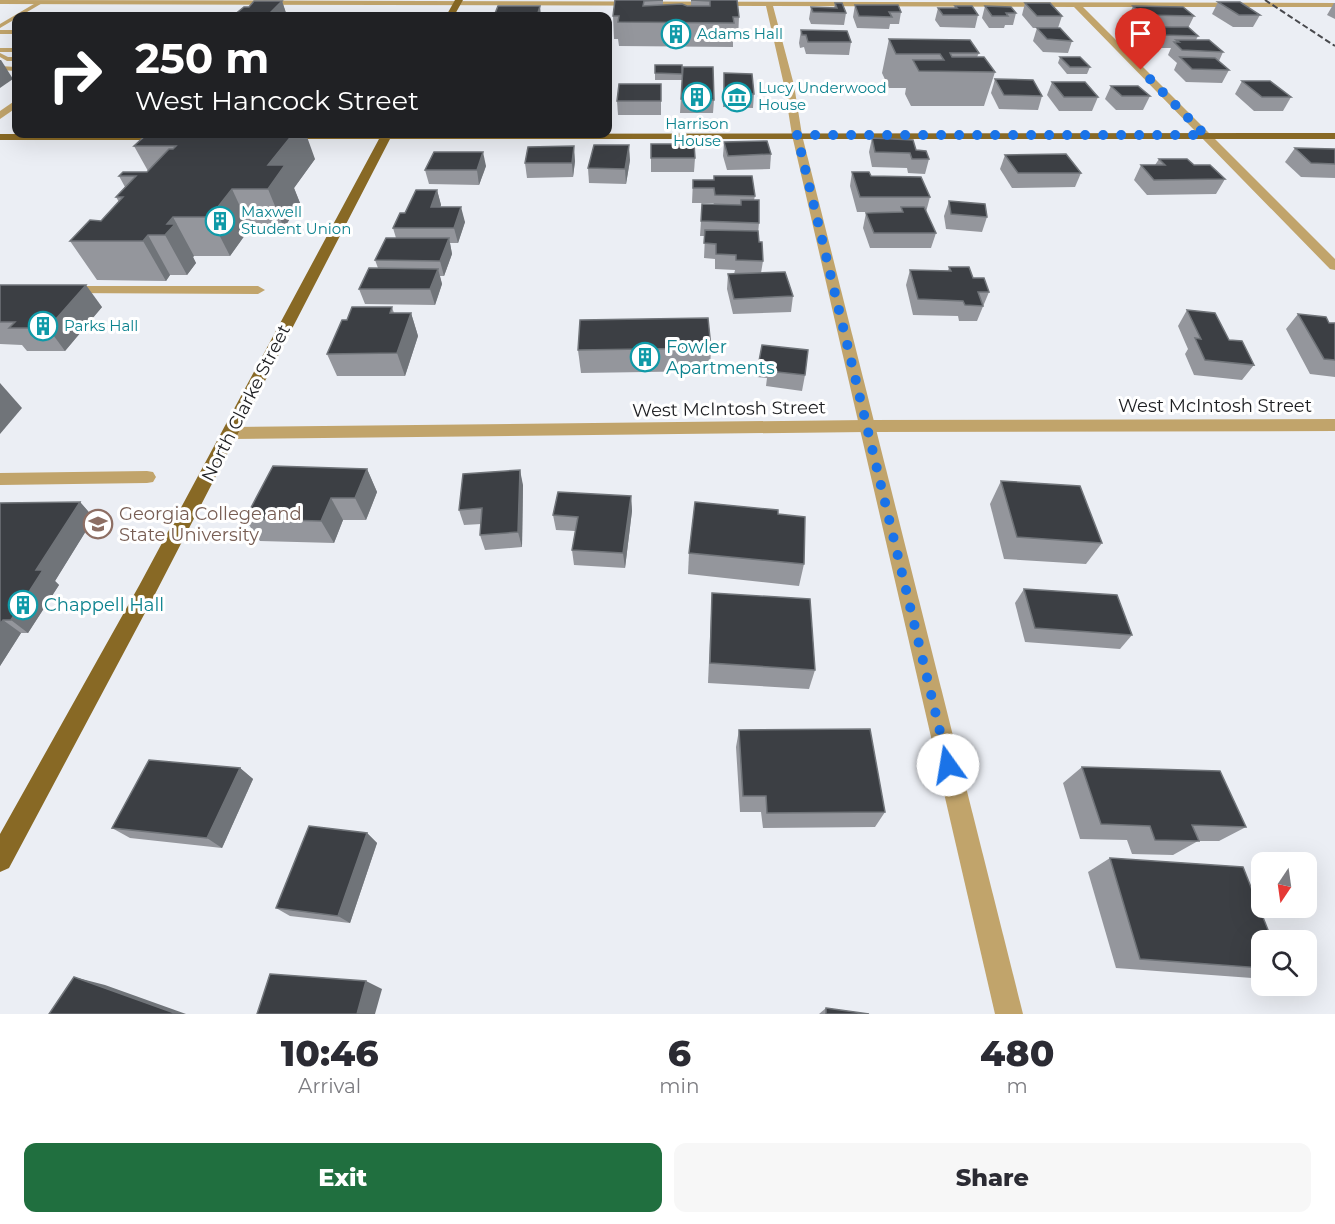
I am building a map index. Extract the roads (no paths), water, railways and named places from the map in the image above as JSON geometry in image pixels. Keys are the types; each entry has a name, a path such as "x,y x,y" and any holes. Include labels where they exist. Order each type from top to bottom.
{"main road":[{"path":"612,135 1335,136"},
{"name":"North Clarke Street","path":"0,859 231,434 385,138"}],"street":[{"path":"140,11 153,1"},
{"path":"0,2 458,1 1335,5"},
{"path":"769,4 789,85 797,135 866,426 1009,1014"},
{"path":"1077,5 1335,266"},
{"path":"0,116 12,106"},
{"path":"54,290 258,290"},
{"name":"West McIntosh Street","path":"231,434 866,426 1335,425"},
{"path":"0,479 147,477"}],"lane":[{"path":"24,12 41,2"}],"railway":[{"path":"1265,0 1335,46"}],"place":[{"name":"Adams Hall","path":"676,34"},
{"name":"Harrison House","path":"697,97"},
{"name":"Lucy Underwood House","path":"737,97"},
{"name":"Maxwell Student Union","path":"220,221"},
{"name":"Parks Hall","path":"43,326"},
{"name":"Fowler Apartments","path":"645,357"},
{"name":"Georgia College and State University","path":"98,524"},
{"name":"Chappell Hall","path":"23,605"}]}
